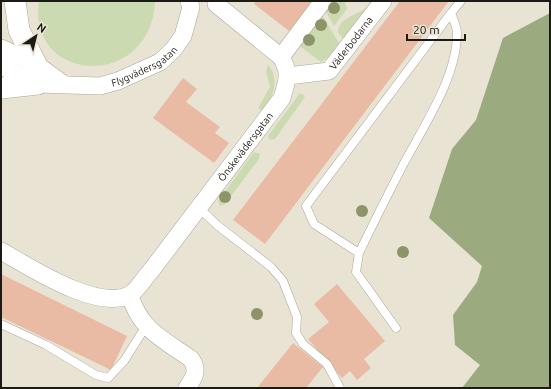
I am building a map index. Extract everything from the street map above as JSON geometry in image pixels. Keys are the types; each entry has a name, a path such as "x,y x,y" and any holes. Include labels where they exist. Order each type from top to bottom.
{"street":[{"path":"1,88 37,74 19,30 15,1"},
{"path":"281,57 323,1"},
{"name":"Väderbodarna","path":"288,76 329,71 383,1"},
{"path":"190,4 218,2 281,57 286,67 288,76"},
{"name":"Flygvädersgatan","path":"1,66 37,74 62,83 81,86 100,86 133,75 160,62 173,50 184,36 190,4"},
{"name":"Flygvädersgatan","path":"1,48 37,74"},
{"name":"Önskevädersgatan","path":"130,295 150,272 282,98 288,76"},
{"path":"1,251 86,295 111,298 130,295 140,320 191,359 194,363 196,372 187,388"}],"lane":[{"path":"359,253 314,224 306,206 461,1"},
{"path":"396,328 356,272 359,253 403,165 436,106 447,80 455,51 457,32 451,13"},
{"path":"199,208 216,225 271,267 283,281 297,317 296,333 303,344 327,364 340,388"},
{"path":"1,324 46,345 96,375 108,378 124,361 146,326"}],"green space":[{"path":"39,1 155,1 149,30 134,50 114,62 91,66 70,61 52,49 40,29"},
{"path":"330,1 346,1 345,3 347,9 334,26 325,10"},
{"path":"371,1 372,2 344,40 338,32 341,23 365,8"},
{"path":"321,13 340,45 330,56 321,62 301,47 300,44"},
{"path":"550,13 550,388 462,388 480,365 455,345 453,315 477,282 482,266 429,218 452,149 476,120 503,38"},
{"path":"268,65 272,70 275,82 272,94 263,111 258,108 270,87 266,71"},
{"path":"300,93 305,96 303,100 275,139 270,140 268,136"},
{"path":"254,152 260,154 259,159 225,204 220,206 218,201"}],"building":[{"path":"256,1 318,1 293,34 254,4"},
{"path":"400,1 449,1 265,244 233,220"},
{"path":"183,78 197,89 186,102 220,127 215,133 229,143 214,163 153,118"},
{"path":"1,274 127,336 111,370 1,317"},
{"path":"337,284 385,341 364,359 371,368 357,380 350,371 342,378 308,339 329,322 314,304"},
{"path":"293,343 323,367 306,388 257,388"}]}
